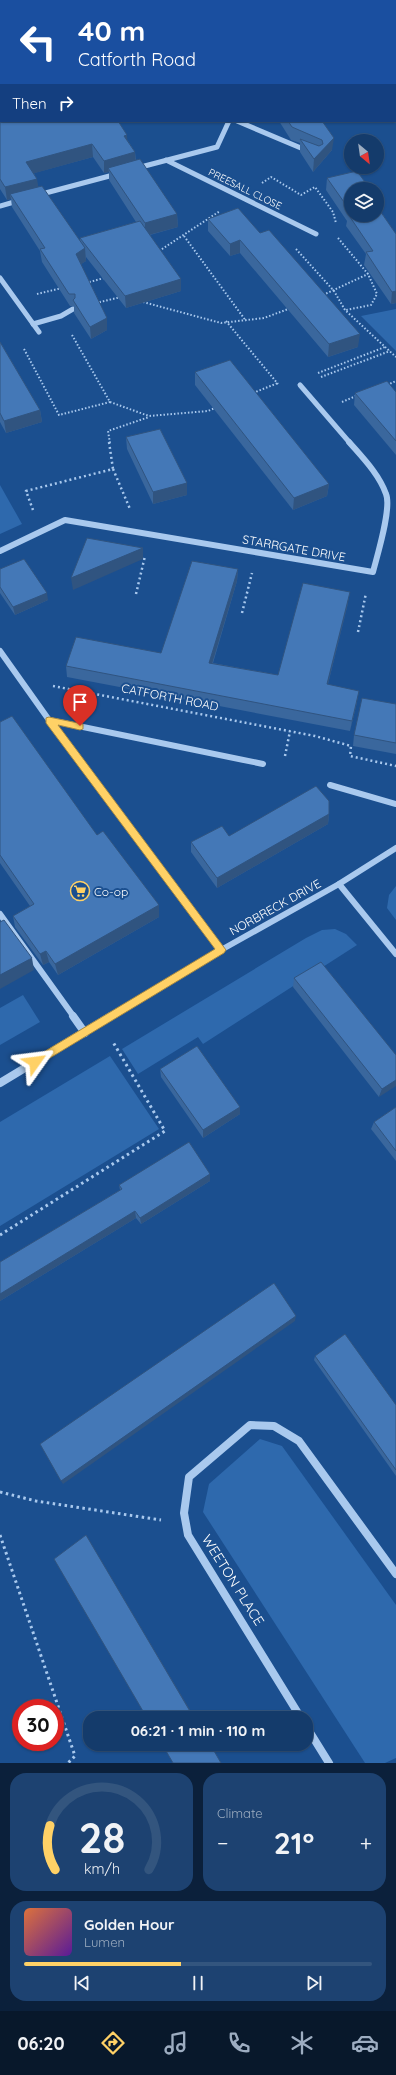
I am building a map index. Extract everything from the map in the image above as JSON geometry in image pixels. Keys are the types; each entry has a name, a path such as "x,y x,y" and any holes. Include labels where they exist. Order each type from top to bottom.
{"street":[{"path":"133,169 216,148 229,122"},
{"path":"239,122 310,152"},
{"name":"PREESALL CLOSE","path":"166,160 316,234"},
{"path":"0,206 126,171"},
{"path":"0,278 39,332"},
{"path":"33,324 61,316 73,309"},
{"path":"300,384 369,465 387,496 385,526 373,572 370,572"},
{"name":"STARRGATE DRIVE","path":"0,551 65,520 370,572"},
{"path":"0,651 49,720 221,950"},
{"path":"49,720 263,764"},
{"path":"330,785 396,804"},
{"name":"NORBRECK DRIVE","path":"0,1082 85,1033 221,950 339,884 396,848"},
{"path":"339,884 396,954"},
{"path":"0,914 85,1033"},
{"name":"WEETON PLACE","path":"297,1711 188,1535 184,1513 189,1476 250,1425 274,1426 299,1441 396,1574"},
{"path":"313,1737 329,1763"}],"path":[{"path":"214,207 220,211"},
{"path":"155,254 226,207"},
{"path":"184,236 246,321"},
{"path":"292,245 334,291 345,310 396,357"},
{"path":"320,297 368,274"},
{"path":"73,309 123,296 119,290"},
{"path":"138,300 221,323 226,321 246,321 264,318 292,307"},
{"path":"61,316 110,402"},
{"path":"226,321 277,383 283,387"},
{"path":"33,324 14,329 59,415 110,402 149,416"},
{"path":"312,374 385,348"},
{"path":"300,384 391,351"},
{"path":"249,394 284,381"},
{"path":"381,387 396,381"},
{"path":"322,409 359,395"},
{"path":"140,533 114,469 108,431 149,416 208,411 221,405"},
{"path":"41,532 26,491 114,469"},
{"path":"136,594 150,535"},
{"path":"242,613 257,553"},
{"path":"358,632 370,572"},
{"name":"CATFORTH ROAD","path":"21,680 315,736 351,746 350,756 396,766"},
{"path":"0,1235 165,1131 116,1046 98,1025"},
{"path":"0,1492 36,1500 161,1521 184,1513"},
{"path":"0,1535 75,1756 68,1763"}],"shaded area":[{"path":"396,309 396,351 361,316"},
{"path":"0,485 22,524 0,534"},
{"path":"396,886 396,920 387,908 389,895"},
{"path":"335,929 346,934 357,945 203,1044 198,1037 138,1074 122,1049 306,938 322,930"},
{"path":"23,995 40,1022 0,1045 0,1008"},
{"path":"110,1056 159,1129 0,1226 0,1122"},
{"path":"260,1439 282,1446 396,1605 396,1758 385,1763 365,1763 203,1512 209,1484"}],"building":[{"path":"0,122 119,122 127,135 124,136 135,152 104,161 92,144 26,162 37,179 5,187 0,179"},
{"path":"289,122 323,122 334,138 314,159 300,139 319,146 323,144 322,140 292,127"},
{"path":"140,159 177,214 145,223 108,168"},
{"path":"344,174 359,174 365,182 344,182 344,202 327,178"},
{"path":"42,186 85,248 76,254 107,318 90,327 73,300 75,298 75,294 69,294 40,249 45,248 10,194"},
{"path":"238,208 260,233 269,230 360,334 329,344 240,240 230,244 208,219"},
{"path":"384,217 396,234 396,291 392,292 366,252 373,251 353,222 384,222"},
{"path":"140,221 181,279 125,296 80,238"},
{"path":"0,342 40,410 4,421 0,413"},
{"path":"230,360 329,484 294,498 195,372"},
{"path":"387,381 396,392 396,441 355,393"},
{"path":"160,429 187,483 153,492 126,437"},
{"path":"87,538 143,548 71,578"},
{"path":"24,559 47,593 13,607 0,587 0,569"},
{"path":"192,561 238,569 209,663 278,675 303,583 350,592 327,684 359,691 352,721 66,666 76,637 161,653"},
{"path":"362,698 396,704 396,743 354,735"},
{"path":"12,716 97,835 103,831 159,905 55,964 46,951 40,954 13,916 34,904 0,855 0,722"},
{"path":"316,786 329,801 329,814 217,878 191,842 222,826 229,836"},
{"path":"4,920 32,958 0,975 0,922"},
{"path":"321,962 396,1055 396,1080 382,1089 294,978"},
{"path":"197,1046 240,1107 203,1130 160,1069"},
{"path":"396,1107 396,1151 374,1122"},
{"path":"189,1142 210,1174 140,1218 135,1211 0,1294 0,1262 122,1189 119,1185"},
{"path":"274,1283 296,1316 61,1481 40,1444"},
{"path":"345,1334 396,1405 396,1470 315,1356"},
{"path":"86,1535 190,1711 143,1711 54,1559"},
{"path":"166,1751 214,1751 221,1763 173,1763"}],"place":[{"name":"Co-op","path":"80,891"}],"route":[{"path":"35,1062 221,950 49,720 80,726"}]}
